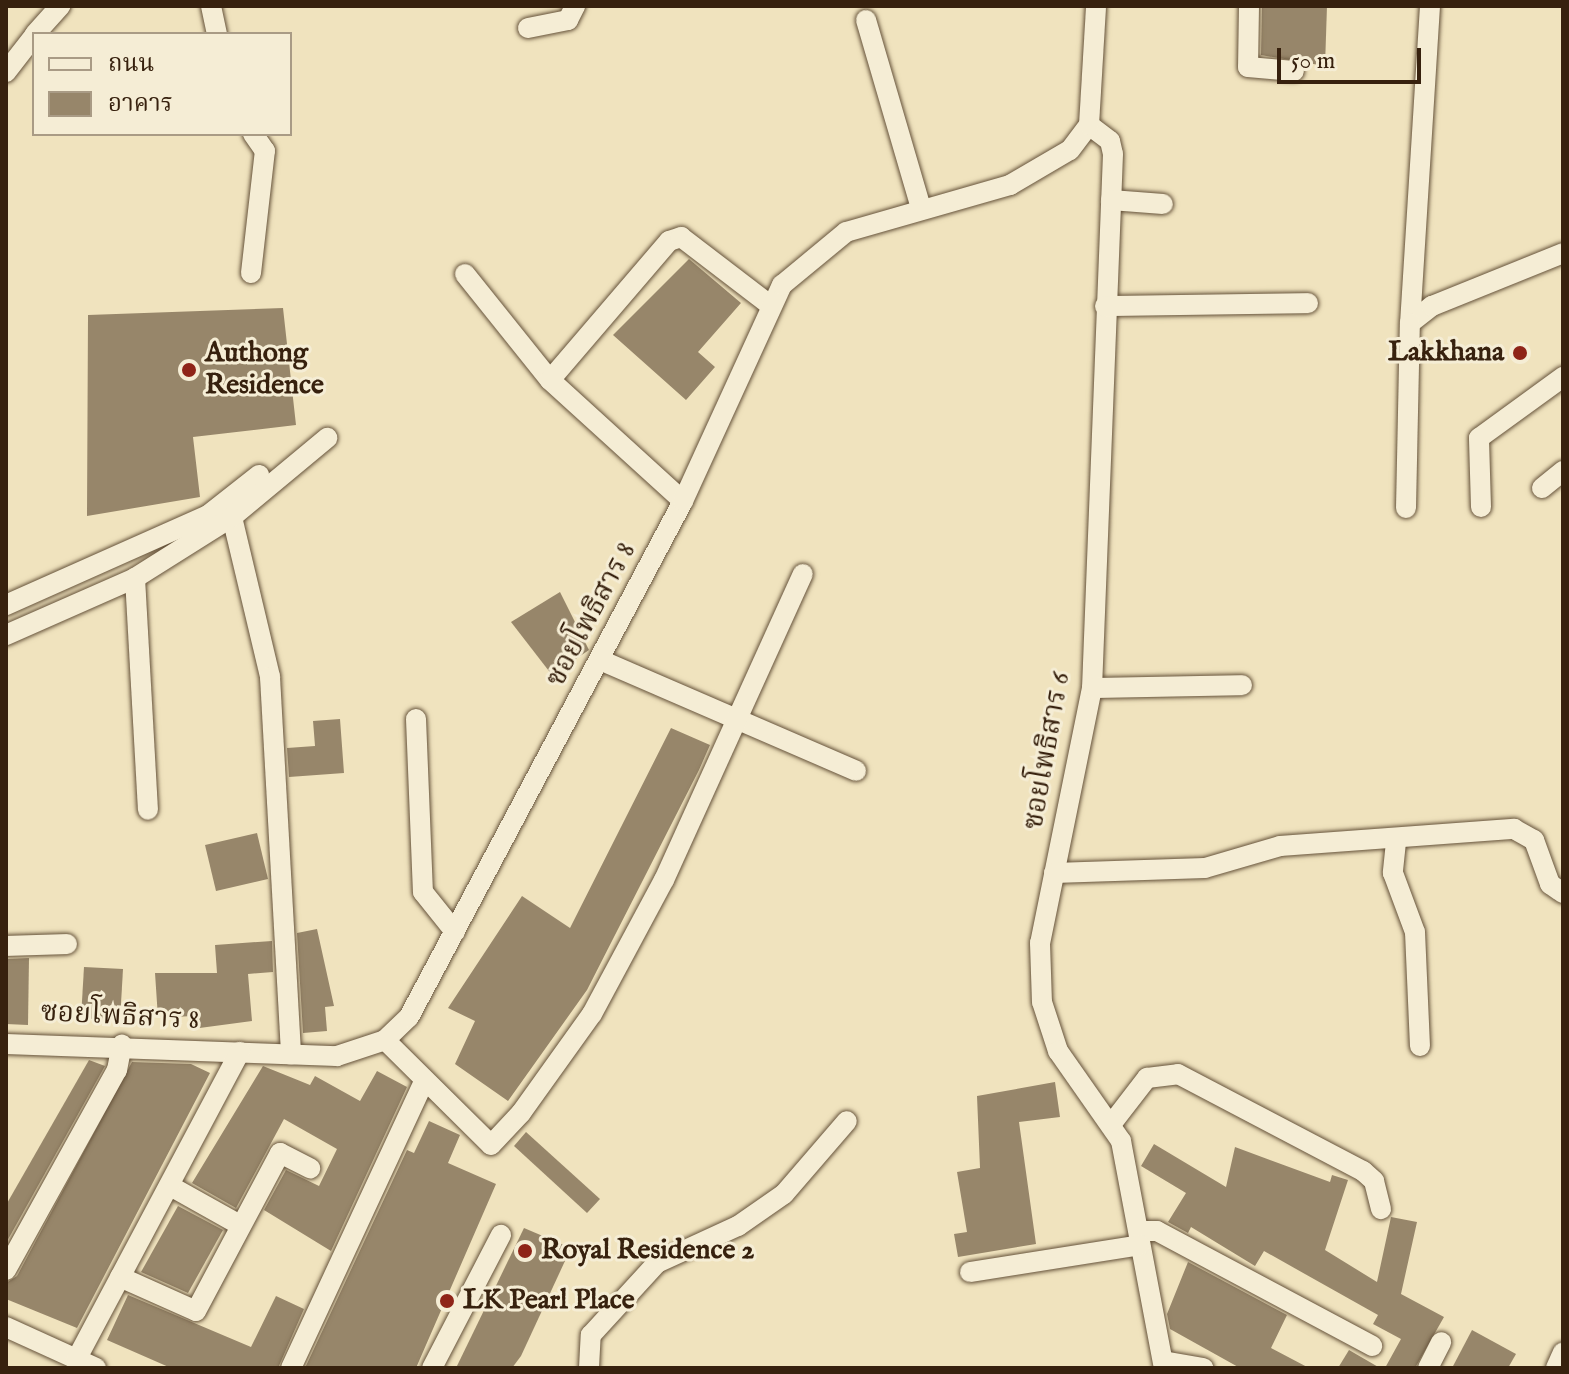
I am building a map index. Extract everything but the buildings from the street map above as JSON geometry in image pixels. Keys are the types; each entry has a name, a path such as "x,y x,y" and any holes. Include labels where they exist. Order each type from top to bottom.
{"street":[{"path":"38,32 60,6"},
{"path":"211,6 217,32"},
{"path":"528,28 568,20 575,6"},
{"path":"1089,125 1096,6"},
{"path":"1249,6 1248,67 1294,71"},
{"path":"1406,508 1410,323 1430,6"},
{"path":"866,20 920,205"},
{"path":"6,72 32,39"},
{"name":"ซอยโพธิสาร 6","path":"1089,125 1110,141 1111,200 1092,688 1040,943 1042,1002 1058,1051 1113,1122 1164,1364"},
{"name":"ซอยโพธิสาร 8","path":"6,1044 122,1044 337,1056 385,1040 409,1017 600,660 683,501 770,305 824,246 876,218 1033,176 1089,125"},
{"path":"251,273 265,151 254,136"},
{"path":"1111,200 1163,204"},
{"path":"550,380 669,241 681,237 770,305"},
{"path":"1410,323 1432,306 1563,253"},
{"path":"465,274 550,380 683,501"},
{"path":"1105,306 1308,303"},
{"path":"1481,507 1479,438 1563,377"},
{"path":"6,635 135,578 232,517 327,438"},
{"path":"1542,488 1563,471"},
{"path":"6,605 208,515 259,475"},
{"path":"232,517 270,677 291,1054"},
{"path":"385,1040 423,1084 491,1145 521,1113 592,1014 664,880 733,721 803,574"},
{"path":"135,578 148,810"},
{"path":"600,660 733,721 856,771"},
{"path":"1092,688 1242,685"},
{"path":"416,719 423,892 455,932"},
{"path":"1054,873 1205,868 1280,846 1396,842 1514,829 1534,840 1550,884 1563,893"},
{"path":"1396,842 1393,873 1415,932 1420,1046"},
{"path":"6,946 67,944"},
{"path":"6,1270 117,1070 122,1044"},
{"path":"6,1327 86,1364 120,1277 172,1187 240,1052"},
{"path":"1113,1122 1147,1078 1178,1074 1363,1171 1374,1181 1381,1209"},
{"path":"291,1368 423,1084"},
{"path":"589,1368 591,1335 657,1263 738,1226 784,1194 847,1121"},
{"path":"120,1277 196,1311 280,1153 310,1168"},
{"path":"172,1187 240,1225"},
{"path":"970,1272 1139,1238 1157,1231 1372,1346"},
{"path":"432,1368 501,1235"},
{"path":"1428,1368 1441,1342"},
{"path":"1556,1368 1563,1352"},
{"path":"1164,1364 1203,1368"}],"place":[{"name":"Lakkhana","path":"1520,353"},
{"name":"Authong Residence","path":"189,370"},
{"name":"Royal Residence 2","path":"525,1251"},
{"name":"LK Pearl Place","path":"447,1301"}]}
